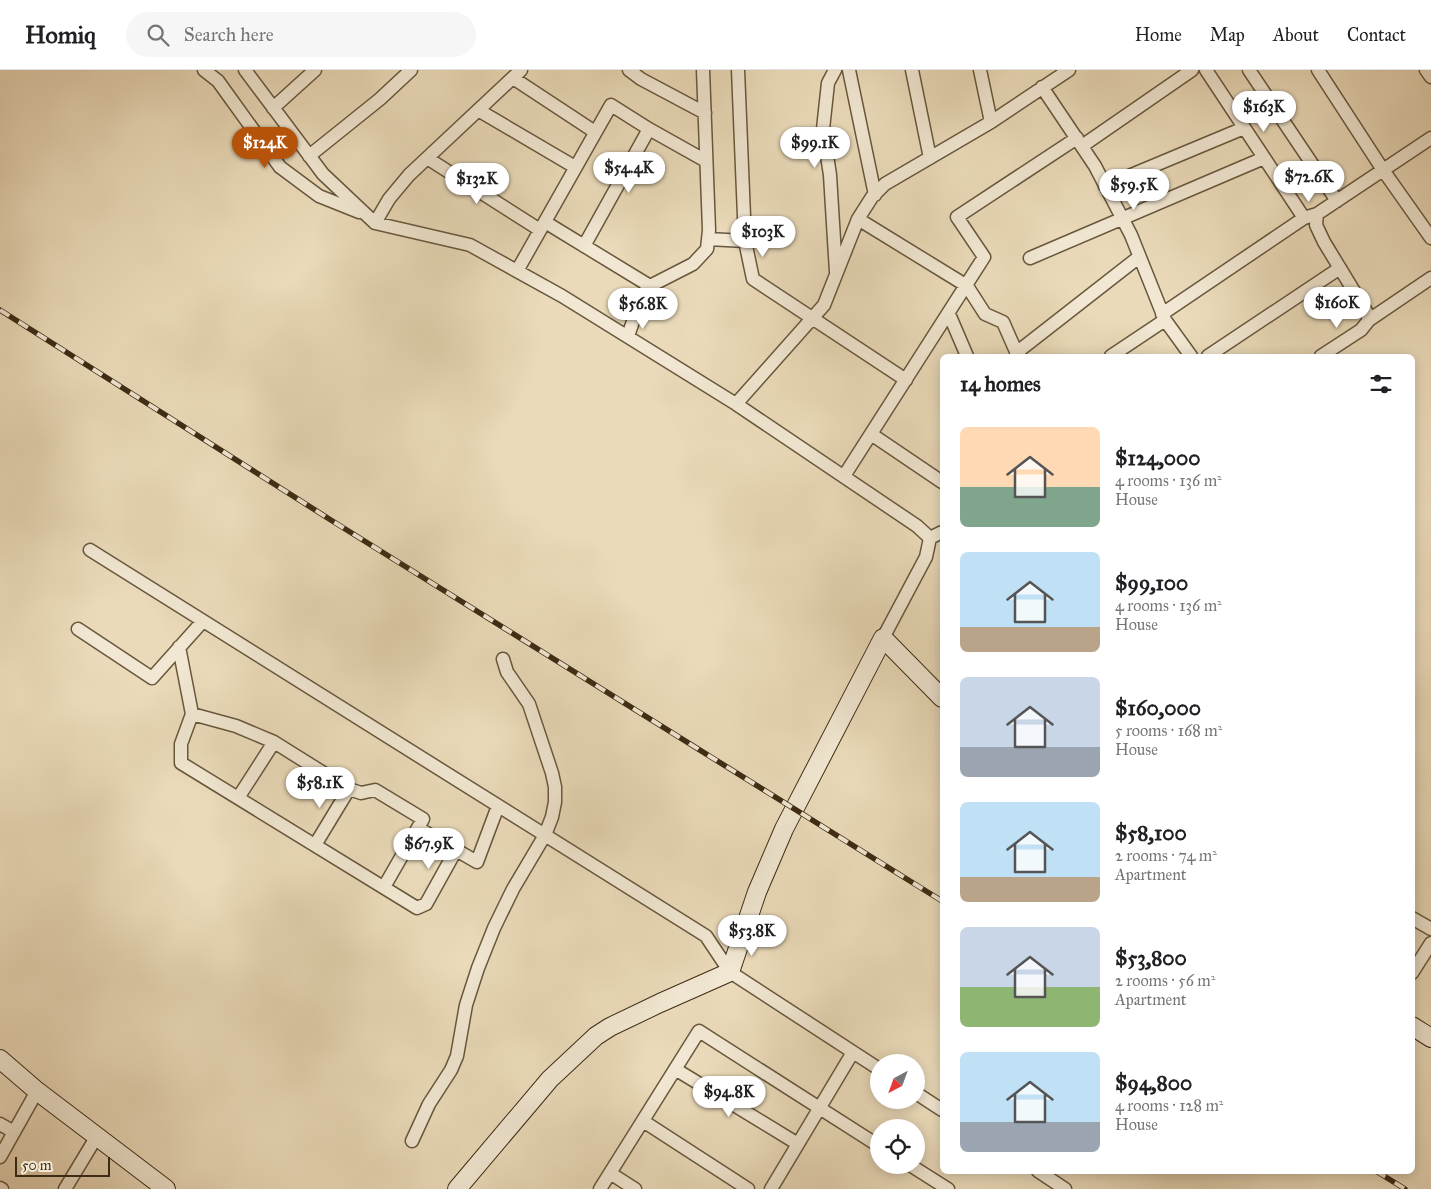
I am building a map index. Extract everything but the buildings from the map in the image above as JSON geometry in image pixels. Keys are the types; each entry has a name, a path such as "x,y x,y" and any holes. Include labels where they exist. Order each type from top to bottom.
{"street":[{"path":"204,70 218,81 280,167 319,196 365,214"},
{"path":"245,70 323,174 376,223 470,245 562,296 736,404 917,526 930,538"},
{"path":"273,108 316,70"},
{"path":"309,156 380,99 411,70"},
{"path":"629,70 641,79 705,113"},
{"path":"628,336 642,295 650,286 693,264 707,249 703,70"},
{"path":"738,70 745,241 753,279 906,380"},
{"path":"835,70 828,83 823,129 830,175 836,276"},
{"path":"849,70 874,195"},
{"path":"912,70 930,158"},
{"path":"980,70 991,122"},
{"path":"844,476 984,257 957,217 1080,142 1192,70"},
{"path":"1206,70 1304,218"},
{"path":"1249,70 1337,201"},
{"path":"1318,70 1383,170 1431,238"},
{"path":"1426,70 1431,77"},
{"path":"736,404 824,305 858,219 874,195 885,184 991,122 1067,71"},
{"path":"376,223 389,199 409,175 517,74 595,132"},
{"path":"1042,87 1095,166 1122,218 1164,317 1190,354"},
{"path":"517,271 611,105 706,161"},
{"path":"478,110 576,167"},
{"path":"1106,186 1244,128"},
{"path":"584,246 649,129"},
{"path":"1114,354 1304,218 1317,214 1431,138"},
{"path":"427,158 543,226 584,246 650,286"},
{"path":"1030,258 1264,158"},
{"path":"1317,214 1316,225 1366,310 1369,320"},
{"path":"858,219 967,286 986,314 1003,322 1017,354"},
{"path":"708,239 745,241"},
{"path":"1018,354 1139,257"},
{"path":"1211,354 1340,268"},
{"path":"1328,354 1361,330 1369,320 1431,278"},
{"path":"949,314 965,354"},
{"path":"871,434 940,481"},
{"path":"930,538 940,533"},
{"path":"457,1189 550,1079 596,1036 660,1003 730,972 757,892 784,829 926,557 930,538"},
{"path":"90,550 706,936 730,972 870,1063"},
{"path":"78,629 152,678 203,621"},
{"path":"883,638 940,696"},
{"path":"179,647 192,714 182,744 181,763 418,908 426,904 456,850"},
{"path":"412,1141 429,1104 451,1070 457,1056 466,1006 494,928 513,889 545,835 554,810 556,787 529,704 507,672 503,659"},
{"path":"192,714 236,726 274,742 349,788 362,793 375,790 423,819 384,887"},
{"path":"238,798 274,742"},
{"path":"314,844 349,788"},
{"path":"418,828 477,862 498,806"},
{"path":"1415,920 1431,929"},
{"path":"1415,968 1431,943"},
{"path":"1415,1028 1431,1038"},
{"path":"600,1189 699,1031 870,1140"},
{"path":"771,1189 852,1052"},
{"path":"0,1059 37,1091 166,1189"},
{"path":"676,1068 798,1144"},
{"path":"0,1157 37,1091"},
{"path":"925,1099 940,1109"},
{"path":"642,1121 748,1189"},
{"path":"0,1124 14,1132"},
{"path":"65,1189 97,1136"},
{"path":"610,1173 636,1189"},
{"path":"924,1174 948,1189"},
{"path":"1042,1174 1065,1189"}],"railway":[{"path":"0,310 334,522 940,900"},
{"path":"1381,1174 1405,1189"}]}
